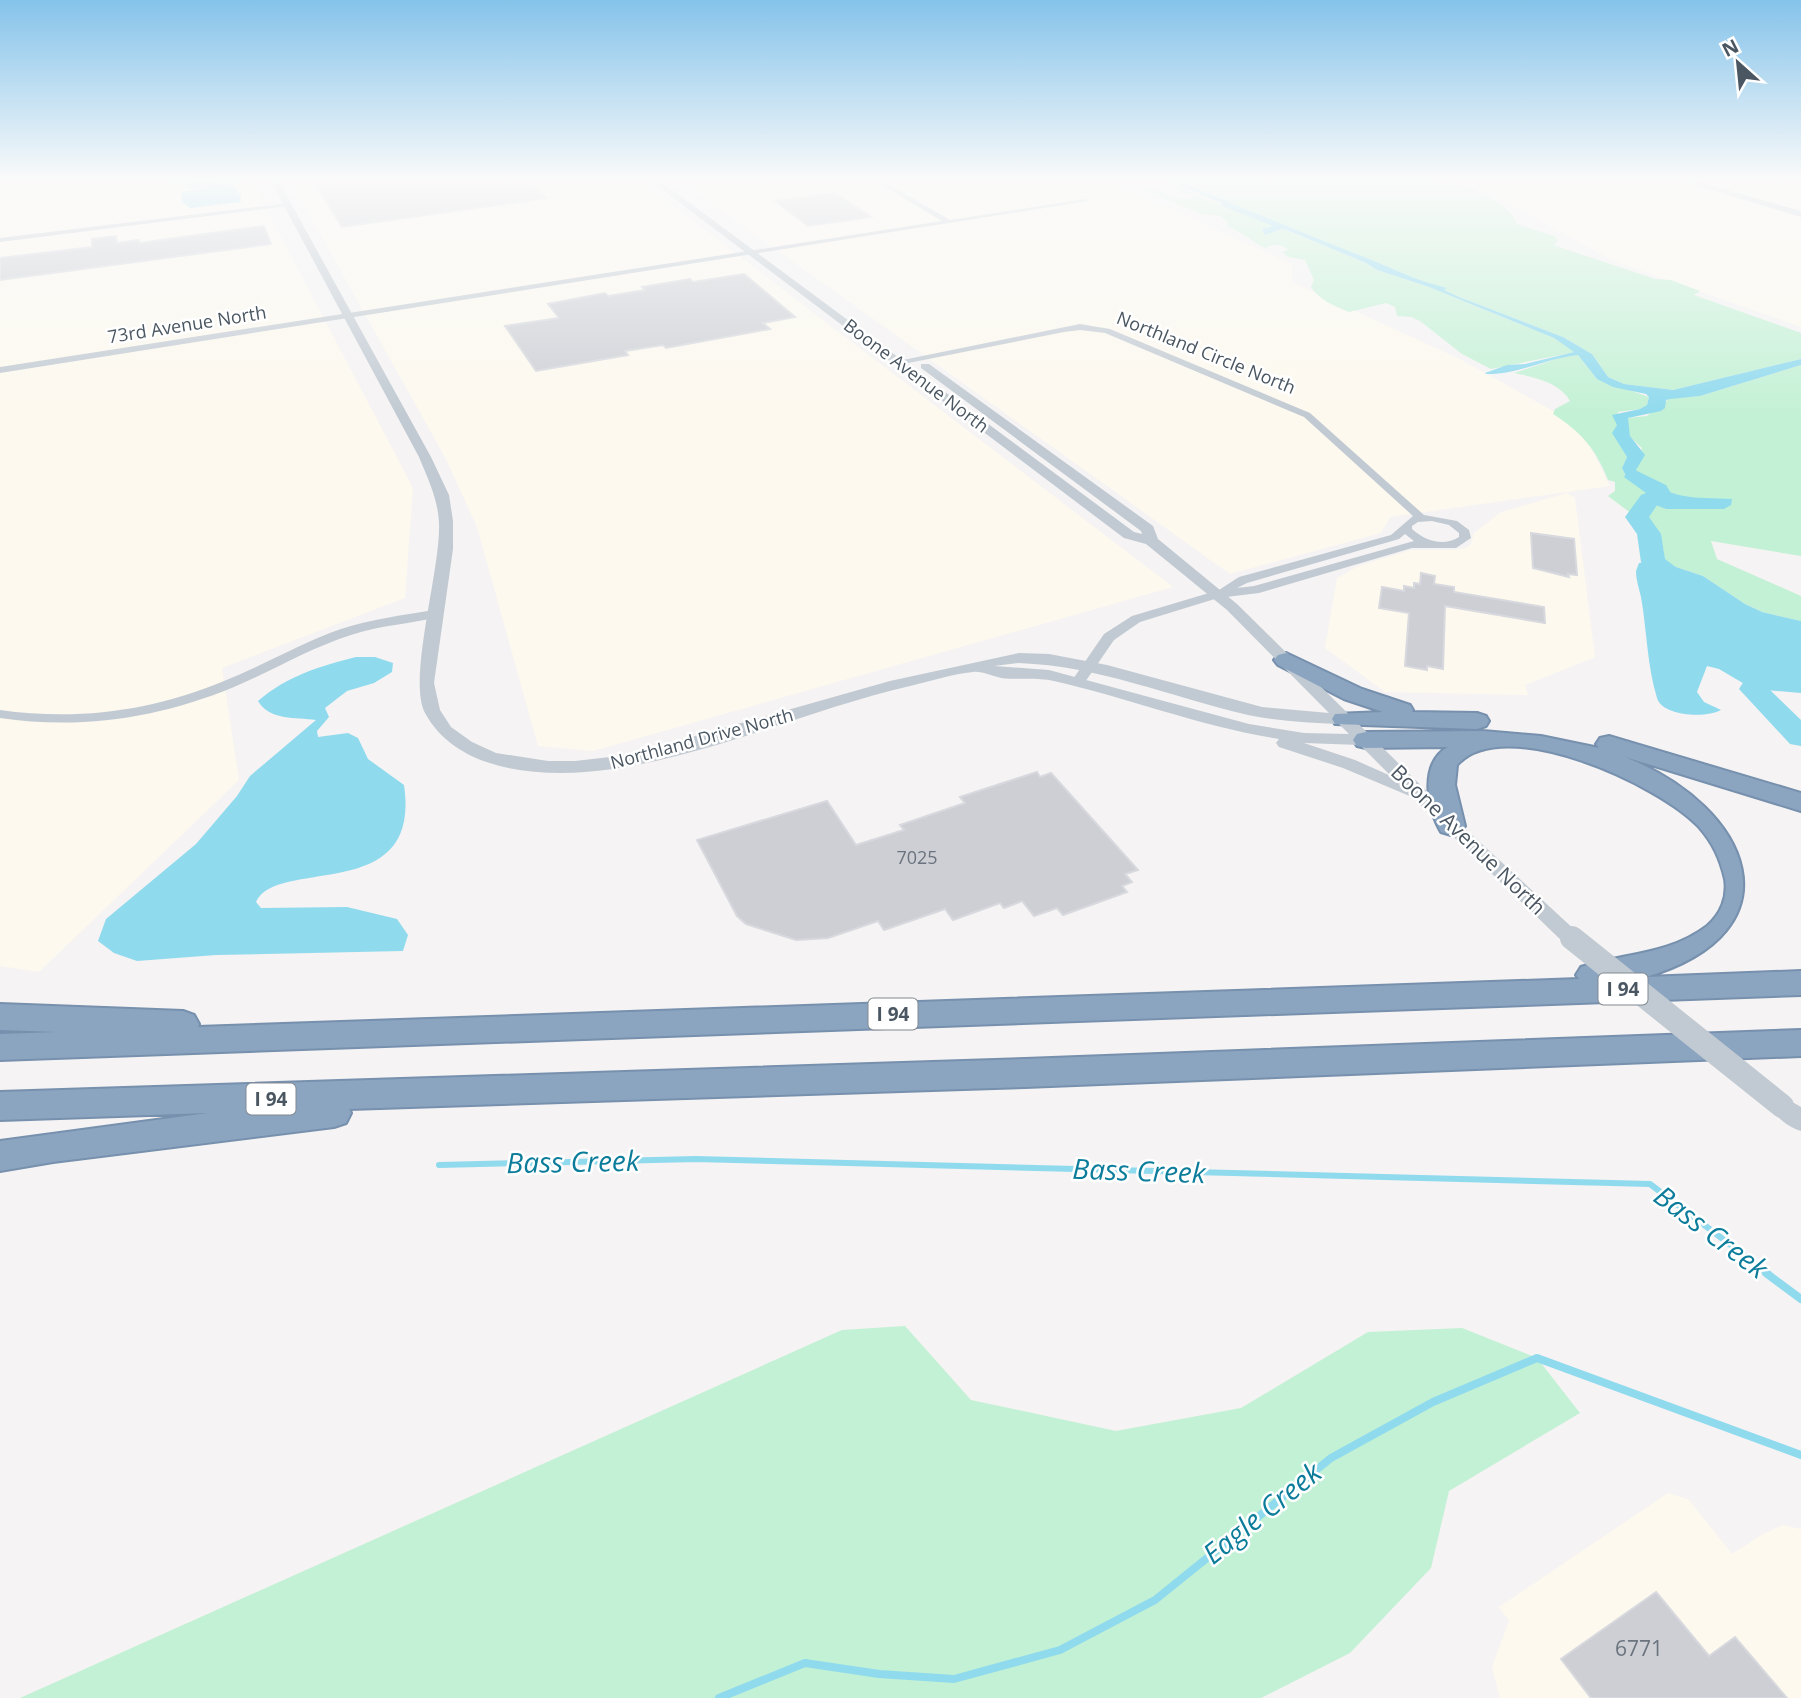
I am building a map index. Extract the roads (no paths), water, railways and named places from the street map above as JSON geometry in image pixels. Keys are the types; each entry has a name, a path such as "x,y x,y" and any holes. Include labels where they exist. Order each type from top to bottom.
{"highway":[{"path":"1286,660 1370,702 1459,721"},
{"path":"1344,719 1528,724 1562,731 1801,802"},
{"path":"1363,998 1526,985 1642,965 1701,944 1716,935 1738,908 1740,888 1732,855 1706,819 1681,798 1636,772 1599,757 1560,747 1517,741 1366,740"},
{"path":"1451,826 1439,782 1446,762 1466,748 1517,741"},
{"name":"I 94","path":"0,1047 1801,983"},
{"path":"0,1017 424,1032"},
{"name":"I 94","path":"0,1106 1011,1074 1801,1043"},
{"path":"1705,1046 1801,1052"},
{"path":"0,1156 66,1145 542,1088"}],"street":[{"name":"Northland Drive North","path":"317,257 425,457 442,495 446,549 426,683 429,708 436,722 456,741 488,756 507,762 554,768 599,766 650,756 886,688 976,667 999,658 1089,665 1249,710 1344,719"},
{"name":"73rd Avenue North","path":"0,370 724,257"},
{"name":"Boone Avenue North","path":"757,257 1129,535 1151,541 1217,594 1451,826 1570,937 1801,1121"},
{"name":"Boone Avenue North","path":"775,257 871,327"},
{"name":"Northland Circle North","path":"898,362 1064,329 1080,327 1107,331 1307,415 1421,518"},
{"name":"Boone Avenue North","path":"904,351 1148,529 1151,541"},
{"path":"1078,682 1109,636 1126,623 1217,594 1243,580 1395,537 1411,520 1421,518 1447,521 1465,532 1465,538 1457,544 1410,545 1255,590 1217,594"},
{"path":"1406,527 1411,536 1433,544"},
{"path":"0,714 26,719 69,721 167,706 230,683 347,631 380,622 435,614"},
{"name":"Northland Drive North","path":"976,667 1002,673 1049,675 1248,729 1304,738 1366,740"},
{"path":"1248,729 1349,764 1423,798"}],"water":[{"path":"1352,257 1364,257 1447,288 1444,290 1459,297 1563,337 1592,354 1608,377 1624,384 1673,390 1801,359 1801,365 1700,396 1666,400 1665,408 1661,411 1628,418 1630,436 1645,455 1636,470 1640,475 1664,489 1684,496 1732,499 1731,505 1724,509 1666,509 1642,500 1653,491 1646,485 1628,480 1622,468 1627,457 1612,433 1617,425 1612,415 1647,405 1649,397 1646,394 1613,387 1597,379 1578,355 1509,372 1486,374 1507,365 1525,364 1574,352 1554,338 1429,287 1377,270"},
{"path":"1653,562 1703,576 1762,612 1801,621 1801,693 1753,689 1719,669 1707,666 1697,692 1704,702 1721,710 1706,714 1686,714 1661,704 1651,674 1636,574 1639,563"},
{"path":"356,657 375,657 393,663 392,672 374,683 347,691 325,708 329,717 317,731 318,737 348,733 358,738 368,759 404,785 404,823 392,848 371,863 345,872 291,881 269,889 256,902 261,908 347,907 397,919 408,935 403,951 216,955 137,961 114,953 98,941 106,919 196,844 237,796 250,776 316,720 276,715 258,701 280,685 304,673"}],"waterway":[{"path":"1635,477 1658,490 1661,495 1649,500 1637,517 1649,534 1653,562 1689,589"},
{"path":"1740,653 1760,677 1753,689 1801,737"},
{"name":"Bass Creek","path":"439,1165 696,1159 1650,1184 1769,1274"},
{"name":"Bass Creek","path":"1766,1273 1801,1299"},
{"name":"Eagle Creek","path":"719,1698 805,1663 879,1674 954,1679 1060,1650 1155,1600 1331,1458 1433,1402 1537,1358 1801,1455"}]}
